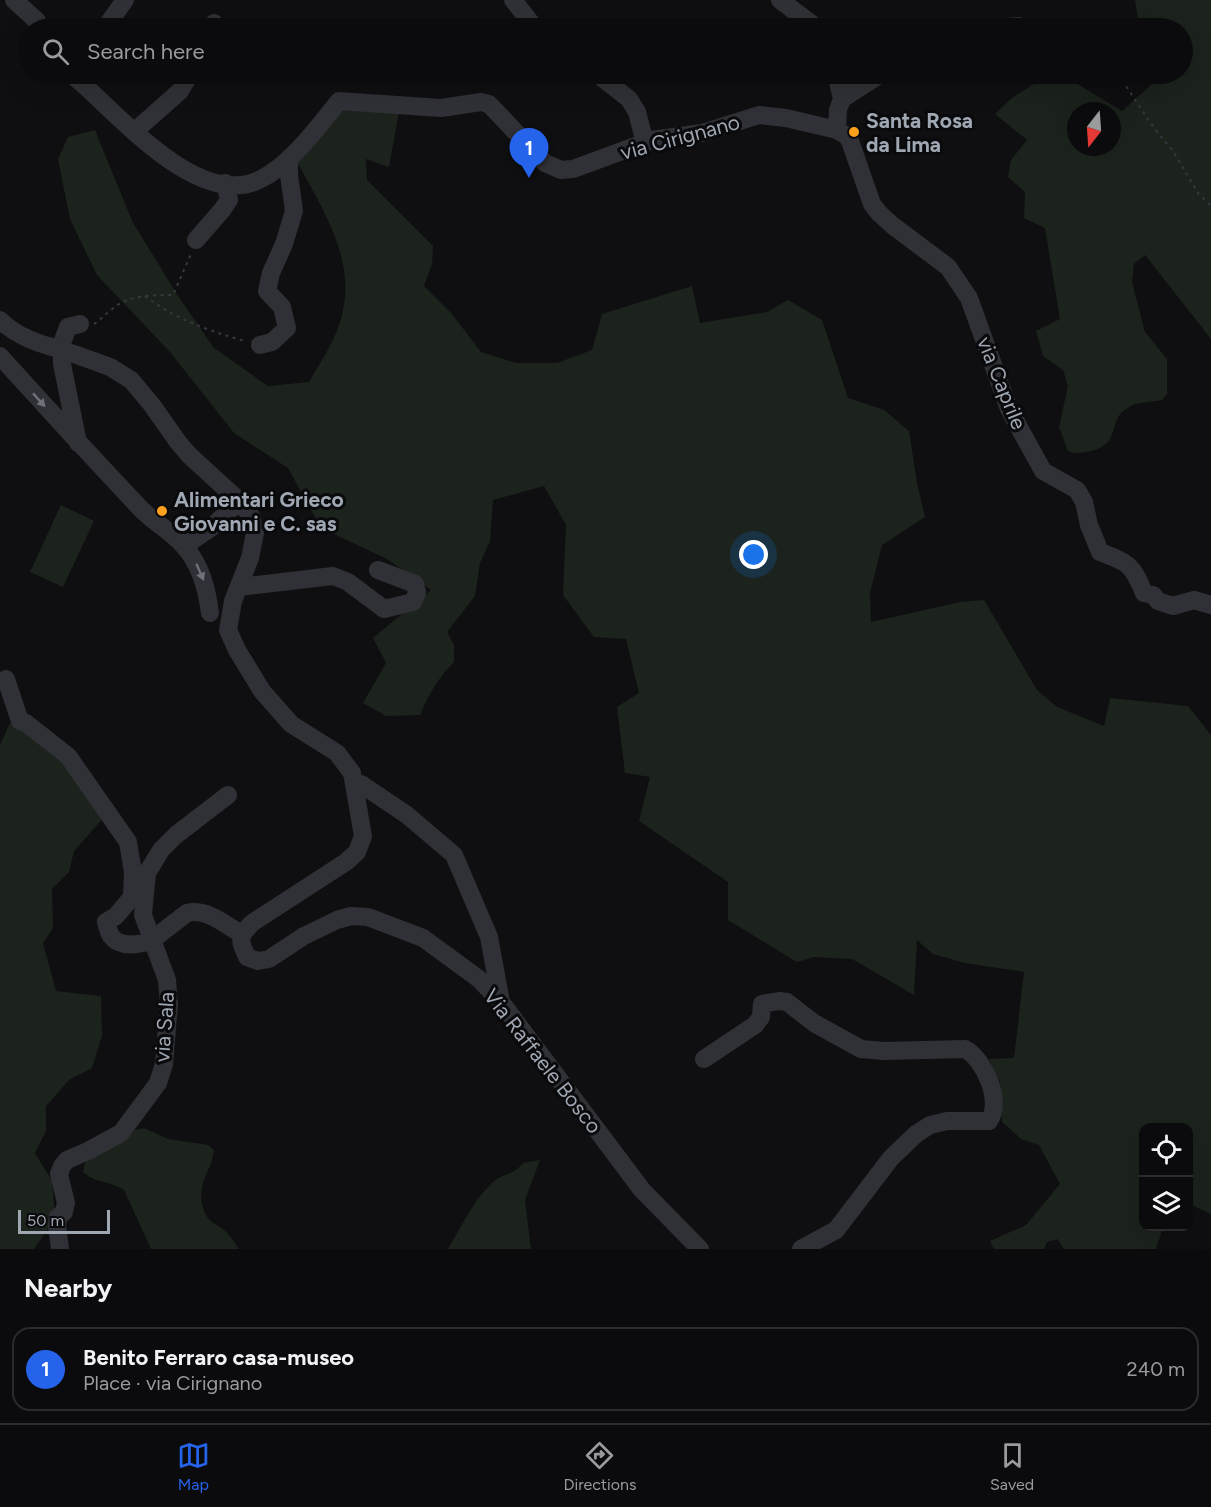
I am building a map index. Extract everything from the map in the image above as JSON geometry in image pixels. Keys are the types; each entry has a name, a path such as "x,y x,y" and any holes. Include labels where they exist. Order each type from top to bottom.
{"street":[{"path":"14,0 34,18"},
{"path":"112,18 124,0"},
{"path":"513,0 527,18"},
{"path":"780,0 804,18"},
{"name":"via Cirignano","path":"82,84 160,153 196,177 236,186 260,179 289,158 339,101 441,108 481,102 489,104 545,163 561,170 573,170 645,143 702,133 759,115 786,118 842,133"},
{"path":"135,132 180,91 184,84"},
{"path":"610,84 630,99 637,112 645,143"},
{"path":"838,84 842,99 838,111 842,133"},
{"path":"842,99 865,84"},
{"name":"via Caprile","path":"842,133 872,204 892,225 948,267 969,298 1009,409 1043,471 1077,490 1084,502 1089,525 1100,552 1133,568 1144,593 1153,595 1158,601 1173,606 1194,600 1211,605"},
{"path":"260,345 272,342 287,328 282,307 267,291 271,273 284,244 294,212 289,158"},
{"path":"196,240 229,200 225,183"},
{"path":"0,320 10,330 37,343 110,367 131,380 183,449 239,501 251,516 255,533 250,558 230,614 228,630 237,650 262,691 291,724 337,753 352,773 363,836 357,852 346,862 252,923 242,934 206,913 193,911 157,936 137,945 123,944 111,936 106,922 116,916 132,897 133,872 128,842 68,756 26,723 20,721 6,679"},
{"path":"78,443 62,364 62,344 68,327 80,324"},
{"path":"0,356 141,510 184,546 198,567 207,591 210,613"},
{"path":"184,546 212,527 239,501"},
{"path":"239,587 333,576 348,582 384,609 413,602 417,593 415,584 378,570"},
{"path":"362,784 407,815 454,855 489,937 501,1002"},
{"path":"152,938 143,915 147,873 162,850 176,835 228,795"},
{"name":"Via Raffaele Bosco","path":"242,934 240,942 247,957 258,961 269,959 304,936 337,920 351,916 368,917 423,938 480,979 501,1002 642,1190 700,1249"},
{"name":"via Sala","path":"60,1249 58,1217 64,1212 66,1203 59,1174 62,1166 67,1160 121,1133 158,1083 164,1064 169,1004 167,980 152,938"},
{"path":"704,1059 755,1025 761,1017 762,1004 779,1001 787,1002 814,1023 861,1049 883,1051 965,1049 973,1053 981,1063 992,1092 994,1107 989,1121 947,1121 930,1125 916,1134 891,1158 836,1230 801,1249"}],"path":[{"path":"1125,84 1154,128 1173,151 1198,193 1211,206"},
{"path":"80,324 87,326 96,324 120,303 145,296 173,295 196,240"},
{"path":"145,296 160,308 188,322 260,345"}],"shaded area":[{"path":"1135,0 1211,0 1211,339 1145,255 1134,264 1132,282 1145,332 1167,359 1167,394 1162,400 1136,404 1122,412 1111,437 1101,447 1088,452 1074,453 1068,451 1059,427 1068,386 1063,370 1043,356 1036,331 1060,319 1045,228 1024,218 1025,192 1008,177 1011,160 1027,140 995,114 1013,97 1034,84 1077,84 1107,102 1067,102 1067,156 1121,156 1121,110 1152,84 1193,84 1193,18 1138,18"},
{"path":"346,105 399,111 389,167 366,159 367,180 433,246 432,264 424,286 452,314 481,352 516,363 557,363 592,350 602,314 692,286 700,323 767,312 788,300 822,320 848,398 884,410 909,431 925,517 882,545 870,593 871,622 960,602 984,600 1037,690 1057,707 1104,726 1110,698 1188,706 1211,735 1211,1214 1193,1206 1193,1123 1139,1123 1139,1231 1162,1231 1156,1249 1064,1249 1057,1239 1047,1242 1044,1249 994,1249 990,1241 1026,1225 1060,1184 1039,1145 1021,1139 1002,1122 1000,1082 989,1059 1014,1058 1024,972 965,963 933,954 917,940 914,995 852,959 814,957 797,962 728,920 728,882 639,821 650,777 625,773 617,707 639,693 626,639 594,637 563,595 566,525 544,486 493,500 490,541 480,563 475,596 447,632 454,645 454,662 434,687 420,715 386,716 363,703 386,663 373,638 431,590 387,559 321,528 288,468 234,433 170,352 97,275 70,219 58,159 68,137 95,130 132,221 178,296 214,348 268,386 309,382 336,333 343,309 345,287 343,265 337,243 319,201 296,160"},
{"path":"61,505 94,521 63,587 30,572"},
{"path":"10,723 28,731 36,728 106,815 74,851 69,872 52,889 53,928 43,943 56,991 101,996 102,1036 92,1068 69,1080 46,1106 46,1131 35,1153 52,1181 55,1215 34,1249 0,1249 0,745"},
{"path":"144,1128 168,1139 208,1145 214,1150 202,1187 202,1206 209,1219 226,1232 239,1249 151,1249 124,1190 83,1172 85,1163 90,1157 122,1141 135,1130"},
{"path":"540,1160 525,1200 531,1249 448,1249 473,1206 492,1183 523,1163"}],"place":[{"name":"Santa Rosa da Lima","path":"854,132"},
{"name":"Benito Ferraro casa-museo","path":"529,178"},
{"name":"Alimentari Grieco Giovanni e C. sas","path":"162,511"}]}
